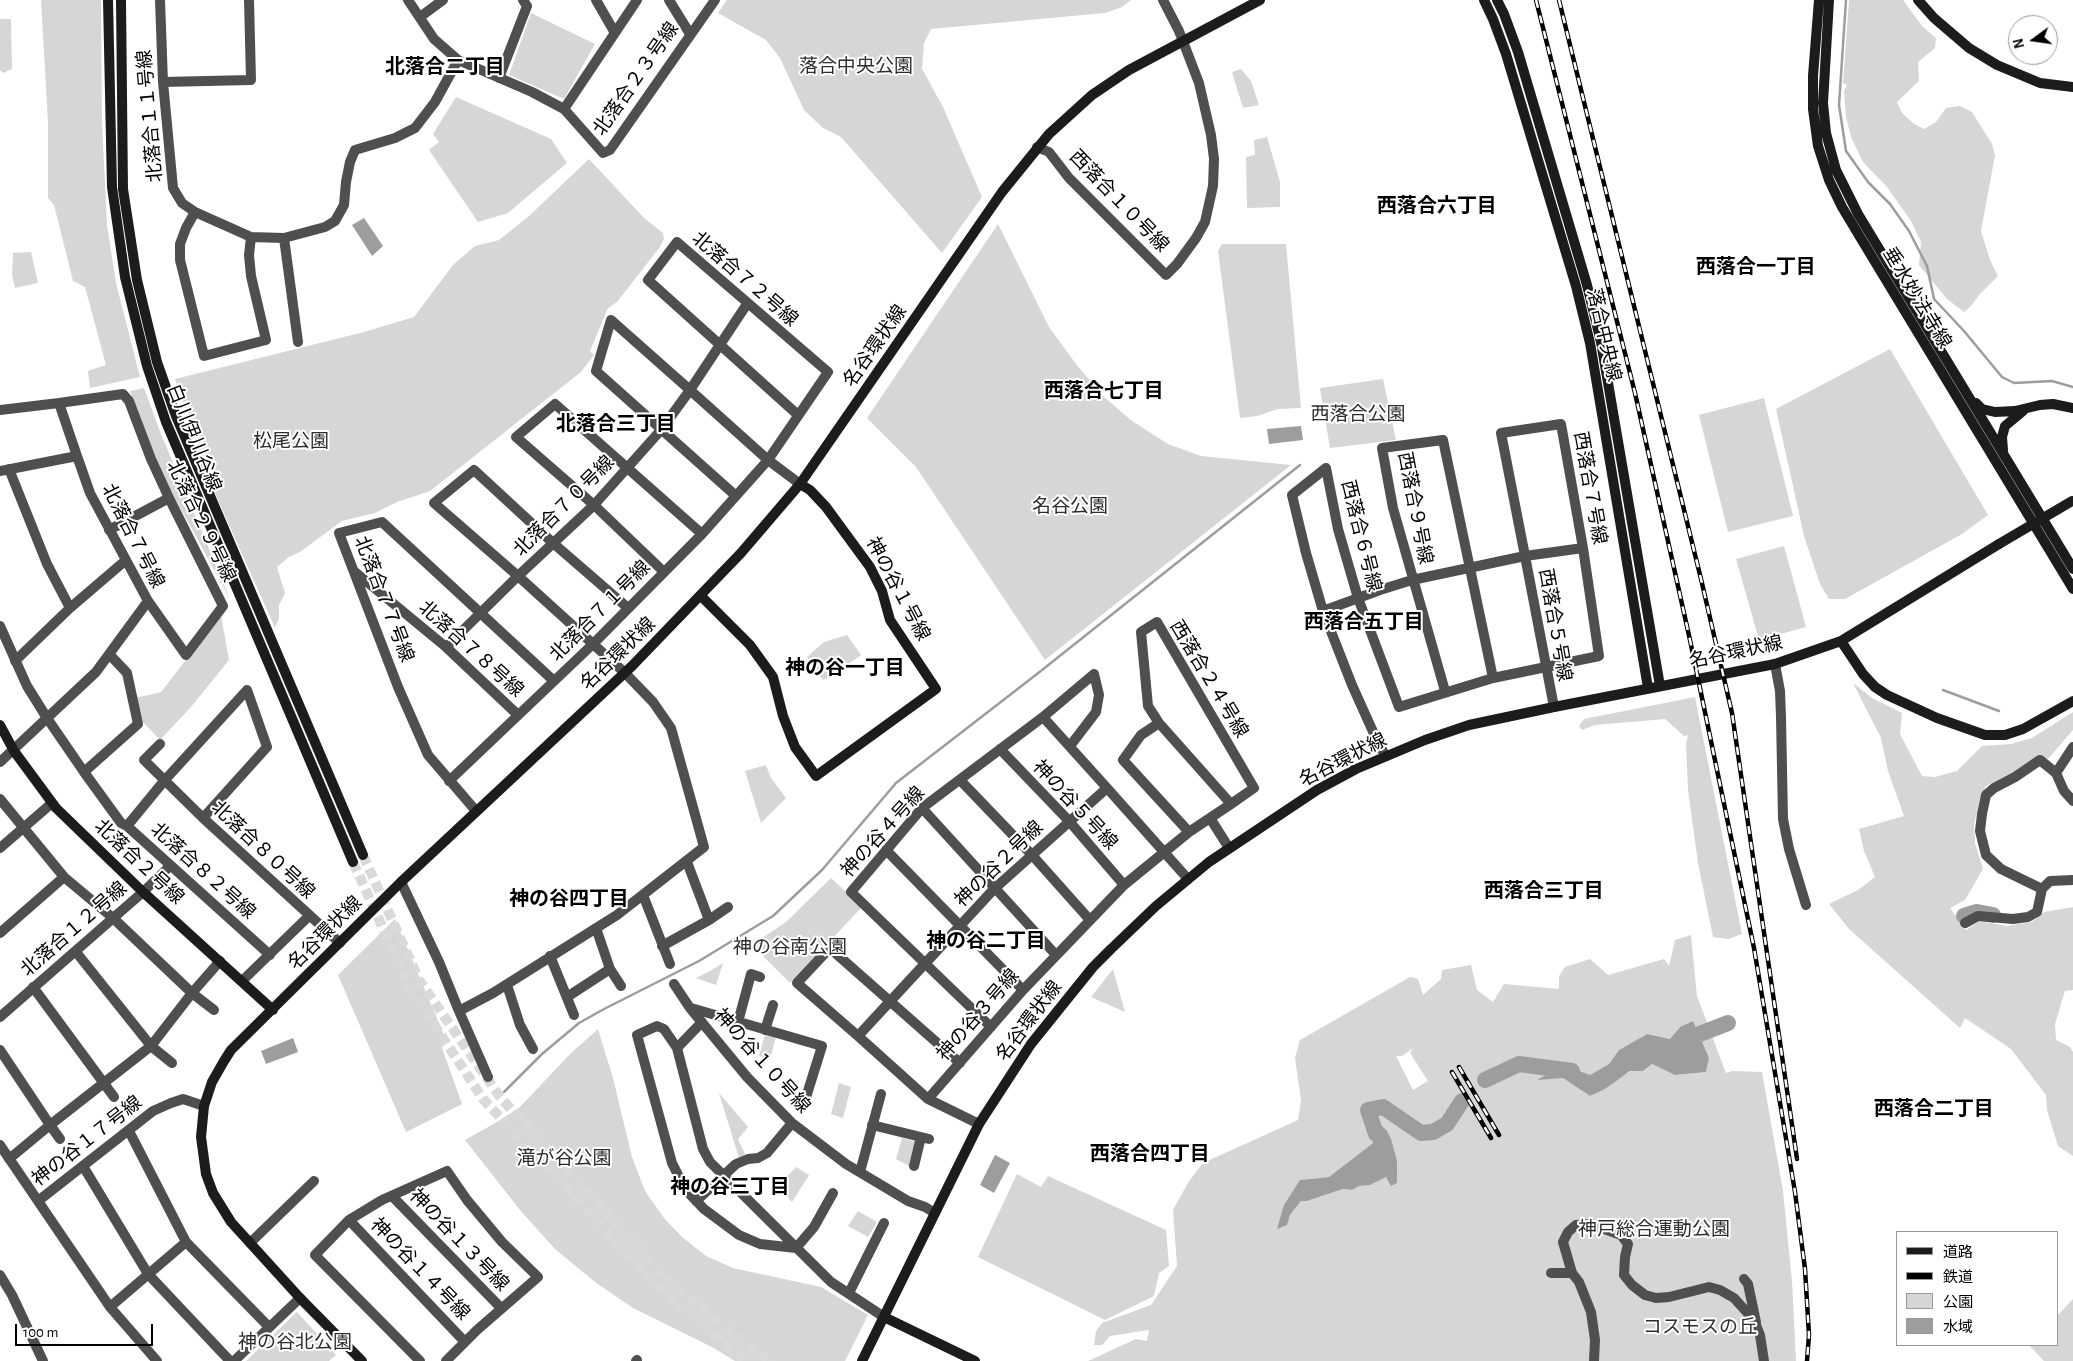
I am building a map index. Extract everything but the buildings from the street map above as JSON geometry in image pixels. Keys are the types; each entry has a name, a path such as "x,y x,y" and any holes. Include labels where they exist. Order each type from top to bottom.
{"street":[{"name":"白川伊川谷線","path":"108,0 112,187 125,277 147,366 166,422 353,862"},
{"name":"白川伊川谷線","path":"121,0 123,190 137,280 157,362 176,416 363,855"},
{"name":"北落合１１号線","path":"160,0 162,82 173,188 182,203 195,212 251,237 284,238 325,227 335,221 344,205 346,182 350,162 355,150 395,138 415,128 435,102 458,60"},
{"path":"162,82 252,80 250,0"},
{"path":"408,0 434,39 458,60 532,92 564,109 637,0"},
{"path":"420,17 443,0"},
{"path":"499,78 527,6 523,0"},
{"path":"596,0 615,33"},
{"path":"669,0 690,34"},
{"name":"北落合２３号線","path":"564,109 602,153 610,150 715,0"},
{"path":"1163,0 1183,41"},
{"name":"名谷環状線","path":"362,1361 300,1298 250,1243 223,1210 213,1193 206,1174 201,1137 204,1106 217,1071 231,1050 401,882 626,673 741,553 800,484 1002,192 1037,147 1068,116 1129,70 1260,0"},
{"name":"落合中央線","path":"1484,0 1500,36 1509,64 1573,277 1590,343 1648,688"},
{"name":"落合中央線","path":"1497,0 1510,28 1521,61 1588,285 1601,342 1660,686"},
{"name":"垂水妙法寺線","path":"1819,0 1813,76 1813,116 1818,146 1829,180 1859,235 2073,589"},
{"name":"垂水妙法寺線","path":"1829,0 1823,103 1826,133 1836,170 1858,214 2073,569"},
{"path":"1918,0 1934,18 1969,48 1997,65 2030,80 2073,87"},
{"name":"西落合１０号線","path":"1037,147 1049,152 1069,178 1166,275 1187,252 1204,222 1213,182 1214,159 1209,127 1199,83 1183,41"},
{"path":"195,212 180,244 180,260 204,356 266,340 251,276 249,255 251,237"},
{"path":"284,238 298,342"},
{"name":"北落合７２号線","path":"768,460 828,372 677,242 648,280 798,415"},
{"name":"北落合７０号線","path":"687,862 704,847 677,744 671,728 652,702 626,673 518,576 594,505 661,430 747,304"},
{"path":"736,496 596,371 611,320 768,460 800,484"},
{"name":"北落合２９号線","path":"59,403 123,394 129,401 151,459 223,606 186,655 148,600"},
{"path":"1968,397 1987,411 2024,410 2040,405 2053,404 2073,408"},
{"path":"0,410 59,403"},
{"name":"北落合７号線","path":"0,762 14,751 96,672 148,600 90,493 59,403"},
{"path":"664,572 594,505 516,437 555,404 702,534"},
{"path":"2003,454 2002,436 2005,426 2024,410"},
{"name":"西落合７号線","path":"1525,556 1501,433 1561,424 1599,656 1545,666"},
{"name":"西落合９号線","path":"1444,691 1393,508 1382,448 1443,440 1493,678"},
{"path":"70,608 47,564 4,470 78,456"},
{"name":"北落合７１号線","path":"449,781 593,644 702,534 768,460"},
{"name":"西落合６号線","path":"1323,611 1292,495 1326,468 1338,529 1358,598 1399,707 1444,691 1545,666"},
{"path":"446,647 482,614 518,576 434,503 474,470 553,543 628,608"},
{"name":"神の谷１号線","path":"701,596 750,645 773,677 783,716 795,747 816,776 936,689 890,620 882,592 870,567 826,507 810,490 800,484"},
{"path":"109,530 170,498"},
{"name":"名谷環状線","path":"862,1361 979,1124 1031,1044 1093,967 1156,906 1229,848 1317,790 1386,756 1469,725 1775,664 1841,641 2073,501"},
{"name":"北落合７７号線","path":"476,811 428,755 398,687 339,533 382,522 554,681"},
{"path":"1525,556 1582,548"},
{"name":"西落合５号線","path":"1323,611 1412,580 1525,556 1554,707"},
{"path":"15,661 70,608 126,560"},
{"name":"北落合７８号線","path":"354,571 446,647 518,715"},
{"path":"1323,611 1352,685 1386,756"},
{"name":"西落合２４号線","path":"1164,851 1254,788 1157,622 1141,632 1148,706 1159,723 1231,804"},
{"path":"0,626 15,661 47,718 121,823 127,826"},
{"path":"1841,641 1862,674 1881,691 1937,718 1985,735 2005,735 2024,729 2073,701"},
{"path":"84,772 138,724 127,673 110,655"},
{"path":"1775,664 1780,691 1783,819 1789,849 1806,905"},
{"name":"神の谷４号線","path":"991,1026 850,892 922,808 1043,717 1094,674 1100,695 1096,712 1070,746"},
{"name":"北落合８２号線","path":"203,818 267,747 247,690 164,781 127,826 270,955"},
{"path":"1043,717 1188,879"},
{"path":"1159,723 1141,735 1123,760 1189,832"},
{"name":"北落合２号線","path":"0,725 14,751 52,803 144,892 273,1010"},
{"path":"160,744 144,760 164,781"},
{"path":"2056,773 2073,747"},
{"name":"神の谷５号線","path":"1000,749 1069,821 1124,885"},
{"path":"2042,889 2001,869 1986,855 1980,832 1986,795 1994,788 2015,777 2040,760 2056,773 2064,792 2073,801"},
{"path":"960,780 1032,855 1089,919"},
{"name":"北落合８０号線","path":"164,781 340,943"},
{"name":"神の谷２号線","path":"858,1036 994,889 1107,788"},
{"path":"0,799 64,877 113,918 192,992 214,1010"},
{"path":"0,848 52,803"},
{"path":"922,808 1056,955"},
{"path":"1210,818 1229,848"},
{"path":"886,850 1023,990"},
{"name":"神の谷３号線","path":"928,1099 1023,990 1089,919 1124,885 1164,851"},
{"path":"459,1011 506,985 596,928 687,862 709,920"},
{"name":"北落合１２号線","path":"0,1017 144,892 170,866"},
{"path":"0,933 64,877"},
{"path":"1965,923 1978,916 2013,920 2028,917 2037,912 2042,889 2050,880 2073,880"},
{"path":"401,882 439,962 488,1077"},
{"path":"643,895 670,964"},
{"path":"662,946 709,920 728,907"},
{"path":"242,981 309,916"},
{"path":"596,928 610,969 621,986"},
{"path":"960,1063 833,951 827,951 797,983 928,1099 979,1124"},
{"path":"76,952 151,1046 172,1063"},
{"path":"550,956 574,1015"},
{"path":"9,1159 151,1046 192,992 220,961"},
{"path":"567,997 610,969"},
{"path":"738,1022 751,974 760,977"},
{"name":"神の谷１０号線","path":"674,984 690,1008 747,1077 792,1122 846,1164 908,1201 925,1207 935,1214"},
{"path":"506,985 520,1025 533,1049"},
{"path":"33,987 114,1097"},
{"path":"765,1030 773,1005"},
{"path":"690,1008 822,1046 803,1107"},
{"path":"677,1048 702,1022"},
{"path":"796,1248 760,1244 739,1236 704,1209 685,1189 672,1163 637,1035 657,1026 664,1029 677,1048 703,1149 710,1162 831,1282 884,1317 975,1361"},
{"path":"0,1050 60,1139"},
{"path":"860,1172 881,1094"},
{"name":"神の谷１７号線","path":"157,1361 110,1307 38,1201 154,1111 170,1102 183,1099 204,1106"},
{"path":"696,1201 736,1164 748,1159 758,1158 767,1153 792,1122"},
{"path":"872,1125 925,1138 914,1166"},
{"path":"129,1131 186,1242 269,1327"},
{"path":"0,1145 38,1201"},
{"path":"83,1166 148,1274 230,1361"},
{"path":"420,1361 315,1256 349,1220 392,1196 446,1171 502,1242 538,1276 501,1308 446,1361"},
{"path":"250,1243 314,1181"},
{"path":"796,1248 814,1227 833,1193"},
{"name":"神の谷１３号線","path":"392,1196 501,1308"},
{"name":"神の谷１４号線","path":"349,1220 466,1342"},
{"path":"849,1293 884,1222"},
{"path":"1594,1361 1595,1340 1590,1312 1579,1282 1572,1273 1563,1242 1568,1232 1576,1225 1590,1224 1621,1235 1628,1244 1624,1257 1624,1275 1632,1285 1645,1295 1656,1298 1669,1297 1703,1288 1720,1290 1734,1298 1754,1320 1760,1335 1764,1361"},
{"path":"110,1307 186,1242"},
{"path":"1551,1273 1572,1273"},
{"path":"0,1276 12,1295 43,1361"},
{"path":"1744,1278 1748,1284 1757,1328"},
{"path":"234,1361 300,1298"}],"green space":[{"path":"41,0 101,0 102,123 107,225 116,283 140,377 90,388 88,371 106,365 85,287 73,281 54,205 48,198 48,123"},
{"name":"落合中央公園","path":"727,0 1131,0 1122,7 1105,13 931,29 924,43 922,69 943,107 982,197 942,253 841,137 823,128 804,110 780,58 766,40 718,13"},
{"path":"1849,0 1903,0 1922,26 1936,38 1935,48 1918,62 1919,81 1897,102 1902,113 1914,124 1924,129 1936,122 1946,108 1960,106 1972,112 1992,144 1995,155 1981,231 1990,260 1998,276 1964,312 1947,299 1919,265 1921,242 1911,221 1887,187 1863,162 1851,137 1846,117 1844,91 1847,85 1843,83"},
{"path":"531,13 595,44 564,99 509,75"},
{"path":"0,19 11,19 12,69 3,73 0,70"},
{"path":"1241,69 1251,81 1259,105 1243,108 1232,72"},
{"path":"456,97 551,139 567,163 508,213 478,222 429,150 439,142 433,134"},
{"path":"1267,137 1280,182 1280,207 1247,208 1246,157 1255,155 1254,140"},
{"name":"松尾公園","path":"589,159 644,218 663,233 664,239 660,247 617,302 608,308 590,351 594,355 581,372 430,491 397,502 375,513 342,521 277,567 285,593 279,605 279,618 275,628 213,489 175,379 364,332 414,317 453,265 475,246 499,240 528,217"},
{"name":"名谷公園","path":"998,224 1049,327 1076,364 1103,396 1132,421 1168,444 1201,456 1291,465 1045,660 916,467 867,418"},
{"path":"1222,244 1286,244 1301,408 1278,409 1257,416 1240,418 1218,251"},
{"path":"31,252 38,283 15,288 12,275 13,253"},
{"path":"1890,349 1988,515 1962,534 1845,599 1829,599 1820,584 1804,536 1776,409"},
{"name":"西落合公園","path":"1383,379 1396,440 1330,448 1320,388"},
{"path":"144,388 161,434 230,599 164,478 148,440 130,391"},
{"path":"1764,398 1793,516 1728,532 1699,415"},
{"path":"1784,546 1806,627 1759,640 1736,559"},
{"path":"221,615 229,660 191,707 160,740 141,720 135,698 161,692"},
{"path":"847,635 861,655 832,676 823,680 807,657 824,642"},
{"path":"1853,683 1872,698 1902,713 1900,734 1922,776 1935,777 1957,771 1982,746 2011,744 2032,738 2073,712 2073,730 2048,759 2038,756 2010,774 1986,786 1980,798 1974,825 1975,843 1983,869 1965,900 1950,908 1966,930 1980,921 2007,926 2032,922 2044,912 2073,907 2073,990 2065,991 2055,1024 2056,1040 2070,1047 2073,1052 2073,1156 2058,1146 2047,1110 2046,1095 2011,1049 1965,1018 1960,1028 1849,929 1829,904 1858,890 1875,877 1864,851 1859,829 1904,816 1888,771 1881,738"},
{"path":"1695,697 1742,934 1728,939 1713,937 1698,863 1688,790 1686,744 1688,735 1684,736 1665,719 1595,725 1582,730 1579,726 1584,719"},
{"path":"766,765 771,778 786,798 761,823 745,771"},
{"name":"神の谷南公園","path":"831,878 862,907 790,983 752,945 786,922"},
{"path":"395,919 444,1035 442,1048 462,1104 406,1132 338,975"},
{"name":"神戸総合運動公園","path":"1691,935 1697,996 1726,1073 1732,1071 1762,1072 1783,1191 1792,1281 1796,1361 1088,1361 1136,1339 1147,1341 1149,1330 1110,1336 1102,1345 1094,1345 1096,1331 1102,1323 1151,1305 1177,1266 1173,1210 1189,1181 1203,1163 1298,1120 1301,1100 1295,1058 1300,1040 1410,977 1418,979 1423,995 1441,979 1442,970 1471,965 1477,990 1493,1002 1504,984 1559,989 1559,976 1565,967 1590,959 1608,975 1664,959 1669,966 1675,940","holes":["1680,1027 1709,1058 1706,1072 1676,1075 1652,1064 1643,1071 1631,1071 1590,1096 1563,1078 1577,1070 1590,1075 1609,1064 1619,1050 1647,1034 1670,1039","1413,1048 1410,1053 1428,1081 1413,1090 1396,1056 1402,1056","1367,1119 1377,1121 1380,1125 1386,1177 1370,1185 1359,1186 1352,1190 1343,1189 1307,1201 1301,1201 1290,1215 1300,1180 1329,1177 1373,1143 1373,1130"]},
{"path":"723,963 716,985 696,978 710,971"},
{"path":"1113,969 1125,1012 1091,997"},
{"name":"滝が谷公園","path":"598,1029 613,1078 632,1157 645,1191 664,1218 682,1237 706,1256 733,1268 821,1287 868,1315 845,1361 735,1361 712,1347 633,1308 595,1282 555,1249 520,1210 465,1140 520,1107 570,1054"},
{"path":"765,1034 776,1037 770,1059 759,1056"},
{"path":"839,1083 851,1087 843,1118 831,1114"},
{"path":"719,1093 748,1127 738,1139 745,1154 739,1158"},
{"path":"902,1138 917,1142 911,1167 896,1159"},
{"path":"796,1167 809,1175 792,1202 777,1187"},
{"path":"1017,1174 1041,1187 1048,1176 1166,1230 1169,1266 1159,1273 1154,1296 1105,1320 978,1257"},
{"path":"858,1211 877,1222 868,1237 848,1226"},
{"path":"2073,1299 2073,1361 2044,1361 2030,1346 2058,1346 2058,1315"},
{"name":"神の谷北公園","path":"297,1312 336,1355 329,1361 246,1361"}],"water":[{"path":"364,218 383,246 372,256 352,225"},
{"path":"1301,426 1303,440 1269,444 1267,429"},
{"path":"1693,1021 1709,1058 1706,1072 1675,1075 1652,1064 1643,1071 1630,1071 1605,1089 1590,1096 1563,1078 1537,1080 1560,1067 1590,1075 1609,1064 1619,1050 1647,1034 1670,1039 1680,1027"},
{"path":"293,1038 298,1052 266,1064 261,1051"},
{"path":"1366,1110 1372,1115 1373,1121 1377,1121 1387,1131 1391,1139 1397,1161 1397,1183 1391,1186 1386,1177 1370,1185 1359,1186 1352,1190 1343,1189 1307,1201 1301,1201 1290,1215 1287,1225 1277,1229 1284,1205 1300,1180 1329,1177 1373,1143 1373,1130"},
{"path":"995,1155 1010,1163 994,1193 980,1185"}],"waterway":[{"path":"1846,0 1839,105 1846,151 1868,182 1890,204 1909,231 1927,266 1934,299 1964,331 2002,377 2014,383 2052,381 2073,387"},
{"path":"504,1092 542,1054 579,1023 699,961 773,916 822,870 896,783 1037,674 1300,465"},
{"path":"1943,690 1999,711"},
{"path":"1964,916 1977,912 1993,915"},
{"path":"1692,1037 1728,1023"},
{"path":"1485,1080 1519,1064 1572,1071"},
{"path":"1376,1134 1368,1110 1383,1107 1421,1133 1433,1132 1447,1124 1462,1101"}],"tunnel":[{"path":"363,855 419,980 500,1097 671,1283 756,1352 774,1361"},
{"path":"353,862 409,986 483,1099 660,1288 747,1361"}],"railway":[{"path":"1536,0 1635,393 1690,640 1754,948 1795,1192 1805,1269 1809,1335 1807,1361"},
{"path":"1559,0 1732,713 1797,1159"},
{"path":"1459,1067 1499,1135"},
{"path":"1452,1072 1491,1138"}],"district":[{"name":"北落合二丁目","path":"445,67"},
{"name":"西落合六丁目","path":"1437,206"},
{"name":"西落合一丁目","path":"1756,267"},
{"name":"西落合七丁目","path":"1104,391"},
{"name":"北落合三丁目","path":"616,424"},
{"name":"西落合五丁目","path":"1364,622"},
{"name":"神の谷一丁目","path":"845,668"},
{"name":"西落合三丁目","path":"1544,891"},
{"name":"神の谷四丁目","path":"569,899"},
{"name":"神の谷二丁目","path":"986,941"},
{"name":"西落合二丁目","path":"1934,1109"},
{"name":"西落合四丁目","path":"1150,1154"},
{"name":"神の谷三丁目","path":"730,1187"}],"park label":[{"name":"コスモスの丘","path":"1700,1327"}]}
